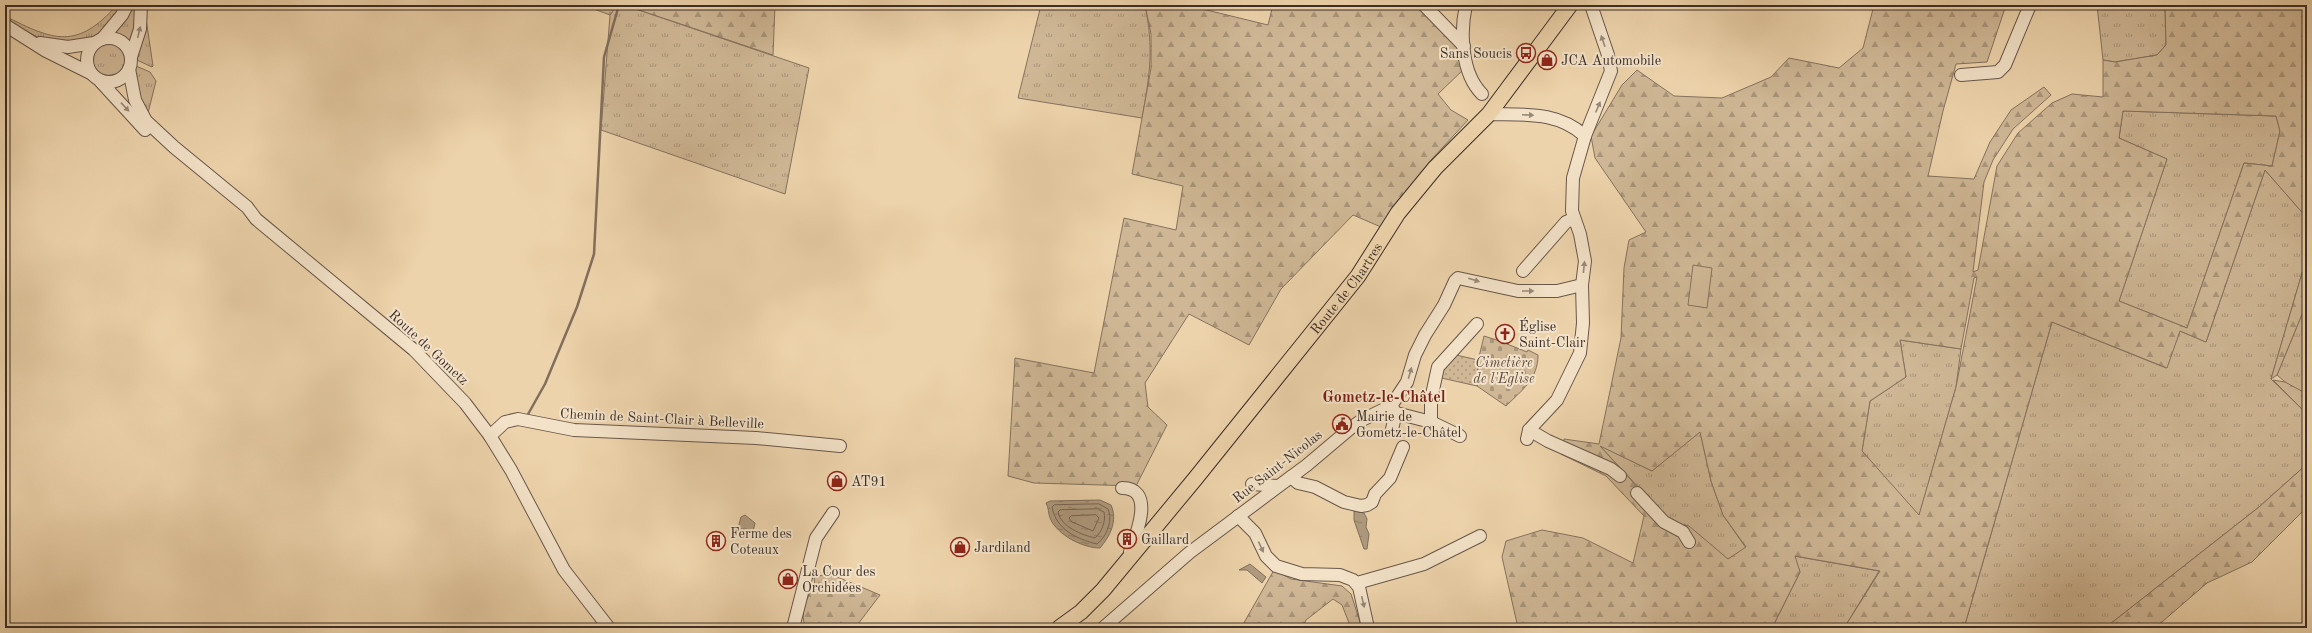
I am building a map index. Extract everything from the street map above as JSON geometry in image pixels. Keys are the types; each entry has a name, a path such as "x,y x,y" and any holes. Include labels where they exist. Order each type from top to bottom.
{"main road":[{"name":"Route de Chartres","path":"1499,101 1501,95 1570,5"},
{"name":"Route de Chartres","path":"1072,628 1096,607 1132,558 1358,276 1392,222 1418,187 1489,114 1499,101 1509,93 1578,5"},
{"name":"Route de Chartres","path":"1059,628 1096,598 1132,558"}],"street":[{"path":"90,73 87,67 87,54 122,15 127,5"},
{"path":"5,25 31,40 46,51 90,73 100,81 114,82 120,80 130,63 140,29 141,5"},
{"path":"1424,5 1464,46"},
{"path":"1466,5 1464,46 1468,70 1476,88 1482,94"},
{"path":"1523,271 1566,222 1569,213 1573,178 1585,136 1611,71 1608,55 1591,5"},
{"path":"1961,75 1998,72 2005,65 2030,5"},
{"path":"31,40 53,46 68,47 115,39 121,42 129,51 130,63"},
{"name":"Route de Gometz","path":"130,63 135,100 146,120 174,147 247,207 256,219"},
{"name":"Route de Gometz","path":"100,81 149,135 243,212 256,219 414,350 465,403 490,436 511,470 564,570 609,628"},
{"path":"1489,114 1534,115 1559,119 1574,126 1585,136"},
{"path":"1569,213 1580,234 1585,261 1582,285 1583,323 1580,353 1557,400 1528,434 1555,444 1611,469 1620,476"},
{"path":"1392,429 1394,410 1407,382 1415,355 1424,335 1444,305 1454,281 1458,278 1518,291 1557,290 1582,285"},
{"path":"1431,422 1431,399 1438,367 1477,324"},
{"path":"1394,410 1431,422 1460,436"},
{"name":"Rue Saint-Nicolas","path":"1103,628 1189,553 1362,420 1394,410"},
{"name":"Chemin de Saint-Clair à Belleville","path":"490,436 505,422 518,419 574,430 756,438 840,446"},
{"path":"1291,476 1298,483 1315,487 1344,502 1361,506 1372,502 1374,494 1390,478 1403,447"},
{"path":"1252,484 1278,486"},
{"path":"1122,488 1128,488 1133,491 1138,497 1142,512 1132,558"},
{"path":"1637,493 1664,522 1683,532 1689,542"},
{"path":"792,628 816,538 833,513"},
{"path":"1238,516 1255,533 1266,556 1276,566 1314,576 1340,575 1357,583 1424,564 1480,536"},
{"path":"1357,583 1368,628"}],"green space":[{"path":"117,5 124,5 103,32 94,37 71,44 43,40 5,20 5,16 38,31 64,37 77,35 90,29"},
{"path":"130,5 138,5 138,20 130,43 114,34"},
{"path":"144,5 152,67 137,60 143,30"},
{"path":"583,5 617,5 610,15"},
{"path":"617,5 624,5 809,68 785,194 601,130 610,15"},
{"path":"624,5 775,5 773,55"},
{"path":"1041,5 1145,5 1148,20 1150,62 1142,118 1018,98"},
{"path":"1145,5 1186,5 1268,25 1273,5 1424,5 1458,42 1464,69 1438,94 1451,110 1468,120 1431,160 1381,227 1353,215 1281,289 1249,345 1189,314 1145,383 1148,407 1167,425 1136,486 1034,483 1008,476 1015,358 1094,373 1124,218 1176,230 1183,186 1132,174 1151,68 1151,34"},
{"path":"1874,5 2006,5 1987,62 1956,64 1943,111 1928,176 1974,179 1990,142 2011,110 2044,87 2051,95 2013,129 1993,160 1984,182 1973,272 1978,270 1997,166 2018,133 2052,103 2072,94 2103,97 2103,60 2115,62 2157,55 2166,45 2165,5 2307,5 2307,218 2265,170 2206,342 2180,331 2167,368 2052,322 1964,628 1844,628 1880,571 1795,556 1800,572 1772,628 1518,628 1502,557 1506,541 1542,530 1583,538 1633,563 1644,516 1606,476 1561,454 1564,439 1599,444 1621,338 1624,268 1629,240 1646,232 1595,158 1591,136 1622,85 1637,70 1674,96 1722,98 1771,77 1789,58 1839,68 1863,48","holes":["2123,111 2276,116 2280,131 2272,166 2244,163 2187,328 2119,301 2167,159 2119,138","1977,277 1956,387 1919,515 1862,451 1870,401 1906,377 1900,340 1961,349 1974,278","1700,432 1711,481 1723,515 1746,547 1728,559 1689,526 1663,520 1641,491 1600,446 1652,471"]},
{"path":"2097,5 2165,5 2166,45 2157,55 2115,62 2103,60"},
{"path":"113,42 122,47 126,53 126,67 122,73 113,78 105,78 96,73 92,67 91,56 96,47 102,43"},
{"path":"136,66 150,72 156,81 148,113 141,108 135,71"},
{"path":"2123,111 2276,116 2280,131 2272,166 2244,163 2187,328 2119,301 2167,159 2119,138"},
{"path":"2265,170 2307,218 2307,256 2271,379 2307,414 2307,464 2259,507 2105,628 1964,628 2052,322 2166,368 2180,331 2206,342"},
{"path":"2307,256 2307,302 2277,375 2271,379"},
{"path":"1693,265 1712,268 1707,308 1688,305"},
{"path":"2307,302 2307,394 2291,387 2277,375"},
{"name":"Cimetière de l'Eglise","path":"1484,336 1503,342 1505,340 1507,344 1527,352 1528,350 1538,355 1535,371 1528,384 1506,406 1477,386 1478,361"},
{"path":"1900,340 1961,349 1956,387 1919,516 1862,451 1870,401 1906,377"},
{"path":"1452,354 1478,360 1477,386 1437,377"},
{"path":"2273,380 2285,382 2307,394 2307,414"},
{"path":"1700,431 1711,481 1723,515 1746,548 1728,559 1663,520 1641,490 1599,445 1652,471"},
{"path":"2307,464 2307,507 2252,562 2207,583 2155,628 2105,628 2259,507"},
{"path":"1794,556 1879,571 1844,628 1786,628 1774,624 1800,572"},
{"path":"1274,570 1291,579 1342,586 1351,594 1362,628 1351,628 1342,605 1333,599 1306,620 1302,628 1241,628"},
{"path":"828,573 880,595 855,628 811,628 804,623 804,608 809,594 815,585 814,578"}],"water":[{"path":"1100,500 1111,505 1114,517 1110,533 1100,548 1086,546 1079,543 1058,530 1050,518 1046,503 1050,501"},
{"path":"1354,511 1364,513 1367,519 1366,527 1369,534 1367,549 1364,549 1354,520"},
{"path":"745,515 755,523 753,532 738,528 741,517"},
{"path":"1250,564 1266,577 1262,583 1247,570 1239,570"}],"waterway":[{"path":"527,416 545,384 577,307 594,254 604,57 619,5"}],"place":[{"name":"Sans Soucis","path":"1526,53"},
{"name":"JCA Automobile","path":"1547,60"},
{"name":"Église Saint-Clair","path":"1505,334"},
{"name":"Mairie de Gometz-le-Châtel","path":"1342,424"},
{"name":"AT91","path":"837,481"},
{"name":"Gaillard","path":"1127,539"},
{"name":"Ferme des Coteaux","path":"716,541"},
{"name":"Jardiland","path":"960,547"},
{"name":"La Cour des Orchidées","path":"788,579"}],"district":[{"name":"Gometz-le-Châtel","path":"1384,396"}]}
